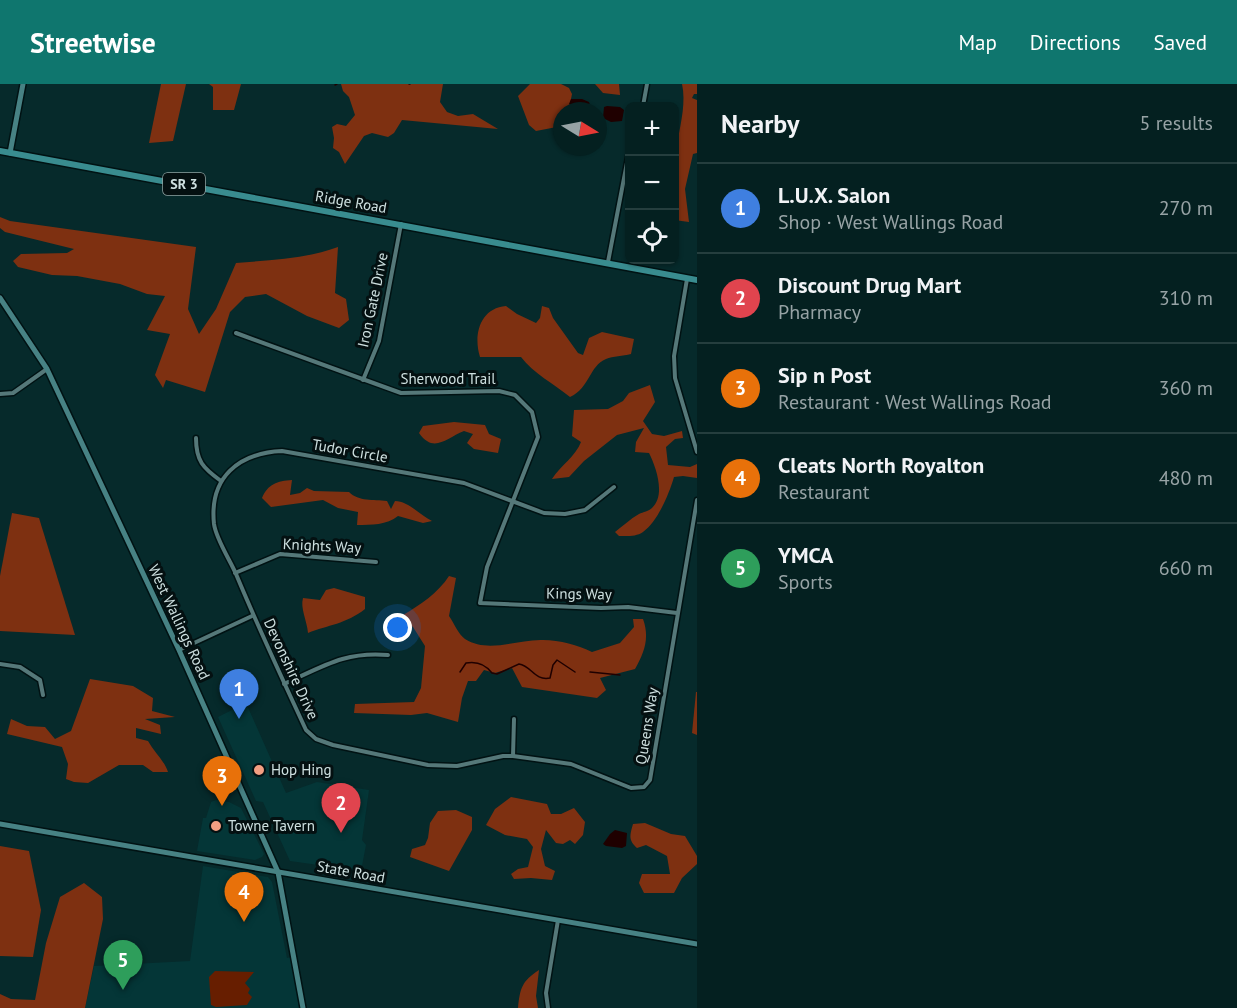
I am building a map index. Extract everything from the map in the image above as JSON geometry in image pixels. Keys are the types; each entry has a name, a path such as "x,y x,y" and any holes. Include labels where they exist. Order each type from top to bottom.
{"main road":[{"name":"Ridge Road","path":"0,151 697,280"}],"street":[{"path":"10,153 23,84"},
{"path":"644,102 647,84"},
{"path":"608,262 628,156"},
{"name":"Iron Gate Drive","path":"363,380 379,341 401,224"},
{"path":"687,278 674,356 675,378 697,452"},
{"name":"West Wallings Road","path":"0,298 47,369 278,872 303,1008"},
{"name":"Sherwood Trail","path":"236,333 401,393 499,391 515,395 532,412 538,436 487,567 480,603"},
{"path":"0,394 13,393 47,369"},
{"path":"178,650 252,616 214,527 214,506 221,481 206,470 196,453 196,438"},
{"name":"Tudor Circle","path":"221,481 243,460 263,452 282,451 464,483 544,513 565,514 585,510 614,488"},
{"name":"Queens Way","path":"446,766 513,756 571,764 631,788 644,787 651,780 697,500"},
{"name":"Knights Way","path":"235,573 280,554 376,562"},
{"name":"Kings Way","path":"480,603 628,607 677,613"},
{"name":"Devonshire Drive","path":"252,616 306,730 316,739 404,761 446,766"},
{"path":"284,684 345,657 388,655"},
{"path":"0,664 20,667 40,680 43,695"},
{"path":"513,756 514,719"},
{"name":"State Road","path":"0,824 697,944"},
{"path":"548,1008 546,993 558,920"}],"shaded area":[{"path":"161,84 186,84 173,141 149,143"},
{"path":"209,84 241,84 234,110 213,110 213,87"},
{"path":"341,84 443,84 440,102 447,112 458,116 473,114 498,129 402,120 394,133 388,137 372,133 364,136 345,164 339,152 333,148 332,127 337,124 346,126 355,115 349,97 343,91"},
{"path":"530,84 561,84 569,88 572,94 570,102 553,102 553,128 536,131 529,125 518,96"},
{"path":"595,84 619,84 620,95 603,93"},
{"path":"682,84 697,84 697,94 694,94 692,98 697,100 697,153 693,154 685,189 689,222 679,221 679,134 683,98"},
{"path":"571,99 582,99 589,102 570,102"},
{"path":"607,106 620,107 624,110 622,121 607,120"},
{"path":"0,217 10,221 196,247 188,309 199,334 216,309 236,263 301,257 338,247 335,293 346,299 349,320 339,328 307,316 266,294 245,297 230,312 205,392 166,380 163,388 155,375 170,334 147,330 165,296 147,294 120,284 77,276 52,275 18,267 13,261 21,254 67,253 74,249 5,232 0,228"},
{"path":"506,306 536,323 540,318 542,306 549,308 553,318 578,353 583,355 589,338 602,332 634,339 631,354 600,362 582,388 570,397 521,357 480,357 477,340 481,324 490,312"},
{"path":"650,385 655,402 643,421 652,434 664,436 682,431 683,438 675,439 666,447 668,465 690,467 697,464 697,478 674,477 662,507 648,527 637,535 619,536 615,532 636,516 652,508 658,496 657,473 649,453 635,452 636,442 644,428 617,435 584,461 569,477 552,479 581,442 572,436 574,410 608,409 623,401 629,393"},
{"path":"454,422 485,425 489,434 501,439 498,453 474,449 467,443 473,434 464,431 440,443 430,443 419,433 423,426"},
{"path":"292,480 290,495 300,493 307,488 314,491 349,492 362,499 387,501 391,509 395,501 400,502 432,521 423,523 398,516 384,523 357,525 358,512 338,508 323,500 271,507 262,498 267,489 274,484"},
{"path":"12,513 39,518 75,635 0,631 0,576"},
{"path":"449,576 456,578 449,616 463,637 474,643 493,646 549,640 569,643 592,652 620,643 634,627 633,619 643,619 646,639 641,657 635,669 600,678 606,690 597,698 522,687 512,668 495,673 484,670 476,681 468,681 462,698 458,722 427,713 411,715 354,713 355,704 414,702 421,688 425,646 413,627 402,619 403,615 434,593"},
{"path":"334,588 365,597 365,609 344,621 308,633 302,606 303,598 320,600 326,590"},
{"path":"90,679 133,686 153,698 152,711 175,717 145,719 160,725 161,734 136,728 136,738 148,741 168,772 153,772 143,765 119,765 88,783 74,782 66,779 68,764 62,747 7,734 11,719 27,726 45,727 55,739 71,731"},
{"path":"697,692 697,735 692,733"},
{"path":"246,703 286,793 317,782 369,790 362,840 366,845 361,871 290,861 263,802 256,801 218,717"},
{"path":"511,797 547,804 551,814 561,814 574,808 585,822 583,835 575,844 570,840 563,844 556,843 546,830 541,849 545,866 555,871 552,880 514,879 511,874 518,869 528,867 533,847 527,839 505,835 486,825 495,809"},
{"path":"216,800 229,802 241,808 264,854 262,857 255,860 197,851 203,818 206,818 211,802"},
{"path":"456,810 472,817 472,830 449,871 410,857 412,849 425,845 430,823 438,811"},
{"path":"645,823 671,834 685,836 697,856 697,864 682,878 674,893 644,893 639,883 642,874 670,874 667,856 646,845 637,848 631,840 633,824"},
{"path":"615,830 627,833 626,846 622,848 603,844"},
{"path":"0,846 29,851 41,910 33,957 0,956"},
{"path":"203,866 268,877 272,882 287,958 291,957 300,1008 85,1008 94,966 190,961"},
{"path":"84,883 102,897 103,919 85,1008 0,1008 0,994 11,999 35,1000 46,943 60,897"},
{"path":"539,970 536,996 538,1008 518,1008 523,986"},
{"path":"215,971 254,972 245,983 252,997 247,1005 216,1007 211,1005 209,977"}],"waterway":[{"path":"460,672 466,663 481,664 492,673 497,674 519,664 540,677 550,678 553,665 557,660 575,672"},
{"path":"590,672 620,675"}],"place":[{"name":"L.U.X. Salon","path":"239,719"},
{"name":"Hop Hing","path":"259,770"},
{"name":"Sip n Post","path":"222,806"},
{"name":"Towne Tavern","path":"216,826"},
{"name":"Discount Drug Mart","path":"341,833"},
{"name":"Cleats North Royalton","path":"244,922"},
{"name":"YMCA","path":"123,990"}]}
